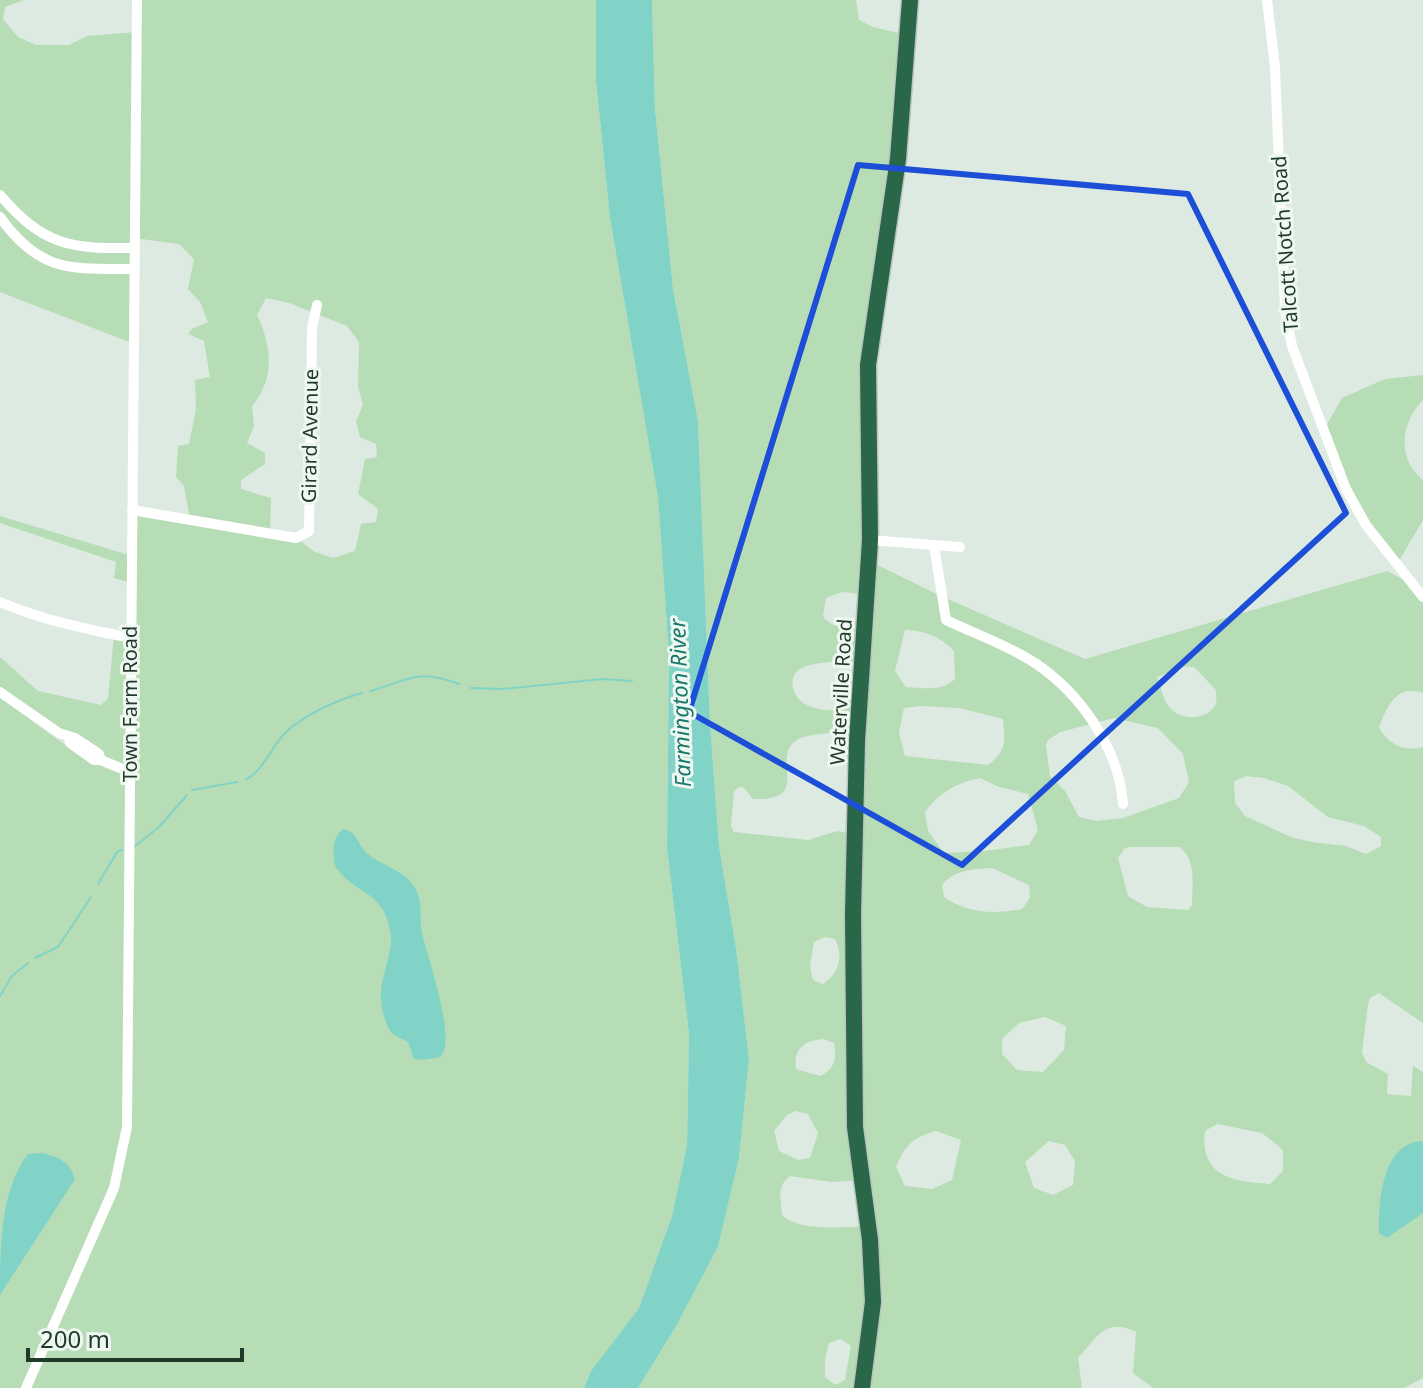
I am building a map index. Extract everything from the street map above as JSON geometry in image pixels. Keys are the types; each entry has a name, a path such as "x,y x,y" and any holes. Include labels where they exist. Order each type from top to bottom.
{"highway":[{"name":"Waterville Road","path":"862,1388 873,1302 870,1240 855,1127 853,914 857,741 870,540 868,365 898,159 910,0"}],"street":[{"name":"Town Farm Road","path":"26,1388 114,1188 124,1147 129,1084 132,269 137,0"},
{"name":"Talcott Notch Road","path":"1267,0 1275,67 1285,310 1292,346 1357,511 1396,566 1423,597"},
{"path":"0,195 29,226 47,237 71,245 133,248"},
{"path":"0,217 16,239 31,252 57,264 89,269 132,269"},
{"name":"Girard Avenue","path":"132,510 296,538 309,531 312,328 317,305"},
{"path":"870,540 960,547"},
{"path":"934,546 946,620 1034,662 1066,688 1102,733 1122,784 1123,804"},
{"path":"0,602 28,614 131,638"},
{"path":"0,692 69,738 70,743 94,760 130,772"}],"highlighted area":[{"path":"858,165 1188,194 1346,513 962,865 689,712"}],"green space":[{"path":"0,0 24,0 5,7 3,19 18,37 36,45 69,45 87,36 136,32 137,0 596,0 596,81 610,218 658,496 669,655 667,848 689,1034 687,1145 672,1216 639,1308 591,1371 584,1388 0,1388 0,697 84,757 136,777 136,519 132,510 190,519 184,486 176,477 178,446 189,444 196,409 195,380 210,377 204,341 188,334 208,322 200,302 188,289 194,259 179,244 134,238 132,343 0,292","holes":["266,298 289,303 347,326 359,342 358,386 363,405 356,421 360,437 376,444 377,457 365,459 358,494 378,509 376,522 361,524 355,551 333,558 315,552 296,538 270,533 271,498 241,489 241,480 265,464 265,453 247,443 254,426 252,406 265,385 269,362 266,339 257,315"]},
{"path":"652,0 856,0 859,20 873,27 907,35 868,365 869,561 1085,659 1387,571 1411,584 1423,597 1423,693 1406,691 1399,694 1389,705 1379,728 1398,746 1409,749 1423,747 1423,1023 1379,993 1370,998 1368,1004 1362,1052 1366,1062 1388,1074 1387,1094 1411,1096 1413,1066 1423,1072 1423,1141 1416,1142 1420,1213 1423,1213 1423,1378 1404,1388 1153,1388 1133,1373 1136,1332 1117,1327 1103,1332 1078,1358 1082,1388 638,1388 675,1328 718,1247 739,1158 749,1059 736,948 719,846 710,723 698,421 673,289 655,109","holes":["842,592 867,595 865,629 842,627 823,616 826,598","905,630 932,635 954,651 955,679 938,688 906,687 895,671","862,662 852,697 844,709 815,708 800,701 794,692 792,681 797,672 818,663","1183,667 1194,667 1216,690 1216,703 1212,709 1194,717 1175,712 1164,697 1157,677","904,708 959,708 1003,719 1003,745 999,755 988,765 905,756 899,733","1114,718 1158,728 1183,754 1189,782 1179,798 1123,818 1097,821 1079,817 1065,791 1050,776 1046,745 1060,732","832,733 857,739 855,834 837,831 808,840 734,832 731,826 734,791 744,788 753,799 781,794 786,787 788,750 798,739","1246,776 1288,786 1328,817 1364,826 1381,837 1381,846 1366,854 1346,846 1291,837 1245,816 1235,803 1234,781","980,778 999,787 1028,794 1038,830 1029,845 944,853 928,831 925,812 949,789","1180,847 1189,859 1192,873 1192,905 1188,910 1147,907 1128,896 1118,858 1124,849","992,868 1029,885 1030,898 1022,909 991,912 962,907 944,897 942,885 958,873","825,937 835,939 839,958 833,975 823,984 813,980 810,966 814,942","1045,1017 1066,1026 1064,1050 1043,1072 1017,1070 1002,1054 1002,1039 1019,1023","823,1039 834,1043 834,1062 829,1070 820,1076 796,1069 796,1056 811,1041","796,1111 808,1114 818,1133 810,1158 798,1160 779,1151 774,1131 787,1115","1217,1124 1262,1133 1283,1150 1283,1171 1270,1184 1232,1178 1213,1167 1207,1158 1205,1131","936,1131 961,1140 952,1180 932,1189 905,1186 896,1167 906,1148 915,1140","1049,1141 1065,1145 1075,1161 1073,1185 1053,1195 1034,1188 1025,1162","790,1176 831,1182 861,1180 867,1226 799,1224 782,1215 780,1194","841,1339 851,1346 845,1380 835,1385 825,1377 825,1359 829,1343"]},
{"path":"1423,375 1423,400 1406,429 1405,451 1414,471 1423,480 1423,520 1396,566 1366,525 1325,428 1342,398 1385,379"},
{"path":"0,516 132,556 131,583 114,578 116,562 0,523"},
{"path":"114,635 131,638 130,772 0,692 0,657 38,691 101,705 108,699"}],"water":[{"name":"Farmington River","path":"596,0 652,0 655,109 673,289 698,421 710,723 719,846 736,948 749,1059 739,1158 718,1247 675,1328 638,1388 584,1388 591,1371 639,1308 672,1216 687,1145 689,1034 667,848 669,655 658,497 610,218 596,81"},
{"path":"344,829 353,833 364,851 374,859 407,877 418,895 422,933 444,1017 445,1048 440,1057 414,1059 408,1042 388,1028 381,996 391,942 390,931 380,905 335,866 335,841"},
{"path":"1423,1141 1423,1213 1387,1238 1379,1233 1385,1176 1399,1151 1409,1144"},
{"path":"42,1153 63,1161 75,1179 0,1295 4,1221 12,1185 28,1154"}],"waterway":[{"path":"370,691 423,676 459,684"},
{"path":"471,688 503,689 603,679 632,681"},
{"path":"246,780 258,770 285,733 301,720 362,693"},
{"path":"192,790 237,782"},
{"path":"135,846 159,827 187,795"},
{"path":"98,884 117,852 122,850"},
{"path":"35,958 58,947 91,897"},
{"path":"0,996 12,976 28,963"}]}
